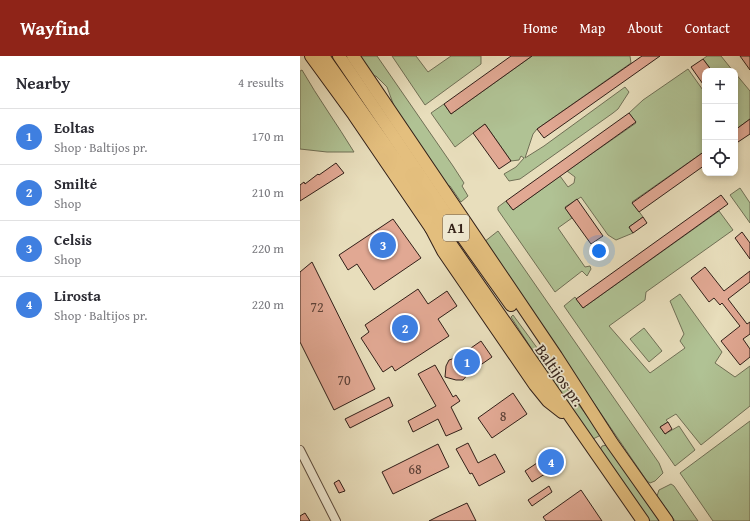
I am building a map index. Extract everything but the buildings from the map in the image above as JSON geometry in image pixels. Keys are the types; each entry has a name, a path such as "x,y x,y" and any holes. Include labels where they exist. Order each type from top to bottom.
{"highway":[{"path":"311,56 354,115 431,228 443,251 535,385 548,401 573,422"},
{"name":"A1","path":"323,56 343,73 547,353 571,381"},
{"name":"A1","path":"339,56 343,73 439,221 452,246"},
{"path":"353,56 556,356 571,381"},
{"path":"431,228 452,246"},
{"name":"Baltijos pr.","path":"452,246 643,521"},
{"name":"Baltijos pr.","path":"571,381 612,443 667,521"},
{"path":"594,451 599,442 604,440 612,443"}],"street":[{"path":"300,450 336,521"}],"green space":[{"path":"358,56 377,56 464,183 462,186 468,196 461,202 450,186 447,186 398,117 387,87 376,76 372,76"},
{"path":"392,56 416,56 428,72 451,56 481,56 481,64 425,105"},
{"path":"532,56 630,56 631,63 537,129 533,134 525,158 544,146 625,87 629,92 618,109 613,113 520,179 509,181 504,174 516,167 524,158 521,156 519,160 511,161 485,124 455,147 431,113 444,104 451,114"},
{"path":"707,56 721,56 731,68 710,68 703,59"},
{"path":"688,69 702,89 702,153 632,202 643,217 629,227 633,233 616,240 608,235 581,197 565,207 572,218 558,228 585,267 590,266 591,269 587,276 582,271 555,292 498,210 498,207 506,201 513,210 560,176 568,187 574,183 575,177 567,171 636,123 629,113 643,100"},
{"path":"302,70 354,152 327,152 300,149 300,71"},
{"path":"738,77 750,91 750,119 738,128"},
{"path":"740,188 750,203 750,223 730,195"},
{"path":"719,211 733,230 646,292 645,300 609,326 650,373 685,348 680,341 684,334 670,301 680,294 722,352 715,363 735,377 750,366 750,406 701,445 676,414 666,420 668,422 660,427 665,434 679,426 695,450 675,466 564,306 575,297 583,308"},
{"path":"498,231 659,463 663,473 655,481 650,483 647,481 484,242"},
{"path":"513,315 601,435 593,439 562,396 511,317"},
{"path":"644,328 662,351 649,362 630,339"},
{"path":"750,421 750,521 713,521 680,473"},
{"path":"607,445 661,521 647,521 600,450 602,446"},
{"path":"671,484 674,486 698,521 675,521 657,496 659,490"}],"place":[{"name":"Celsis","path":"383,245"},
{"name":"Smiltė","path":"405,328"},
{"name":"Eoltas","path":"467,362"},
{"name":"Lirosta","path":"551,462"}]}
